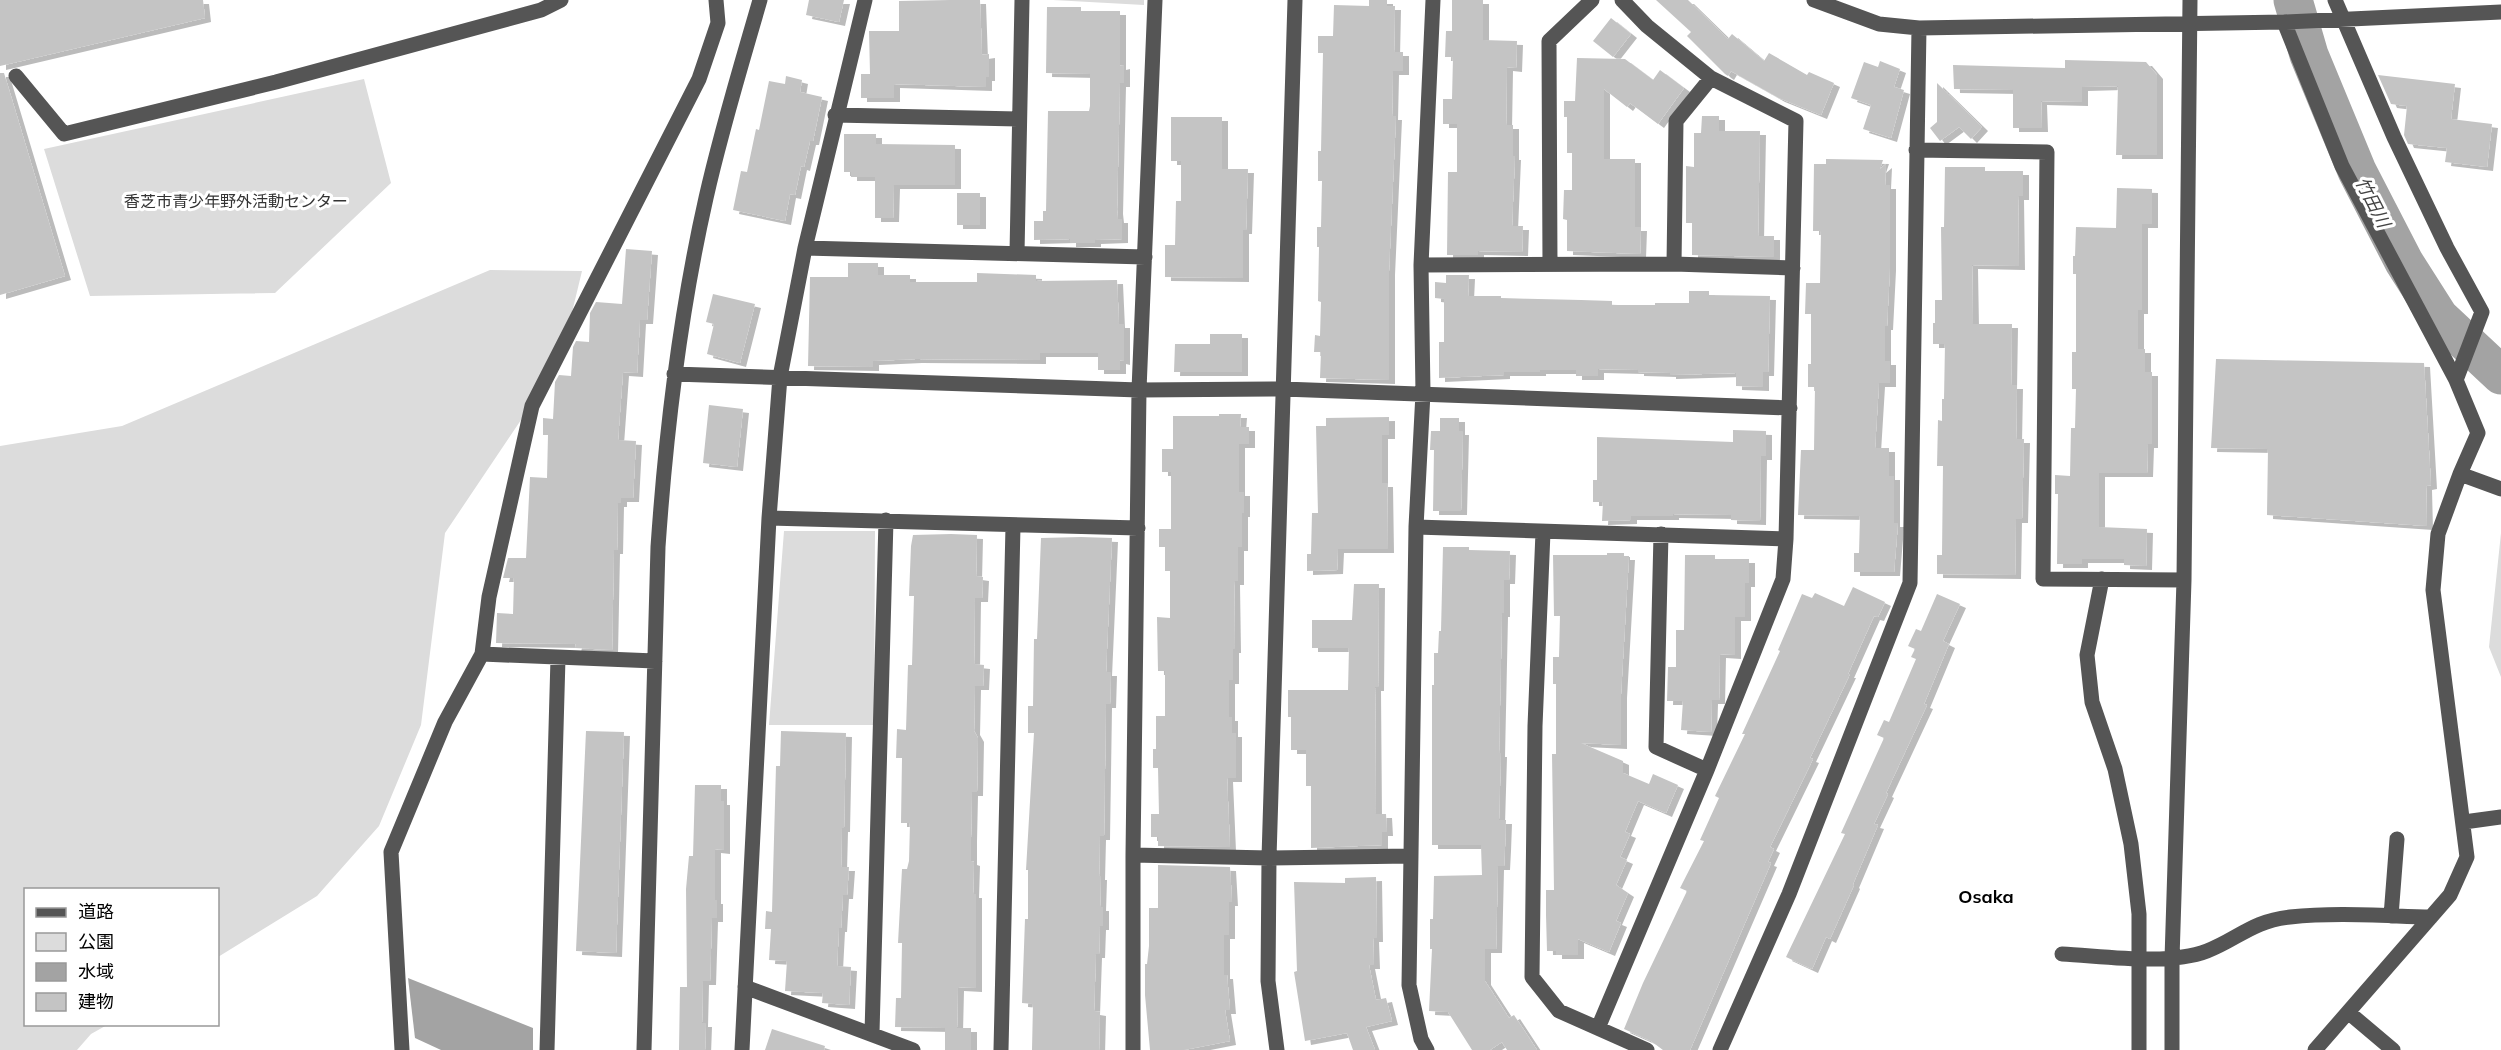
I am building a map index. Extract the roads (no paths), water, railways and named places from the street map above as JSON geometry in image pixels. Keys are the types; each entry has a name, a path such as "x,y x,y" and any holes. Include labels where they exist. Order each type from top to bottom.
{"street":[{"path":"16,76 64,134 276,82 541,10 561,0"},
{"path":"402,1050 391,852 445,722 482,654 489,597 532,406 699,79 718,23 716,0"},
{"path":"644,1050 655,661 664,467 674,374 706,199 730,103 760,0"},
{"path":"742,1050 769,518 780,377 805,249 835,115 865,0"},
{"path":"1017,253 1022,0"},
{"path":"1133,1050 1139,390 1155,0"},
{"path":"1277,1050 1268,981 1269,858 1295,0"},
{"path":"1427,1050 1421,1039 1409,985 1416,527 1423,393 1421,265 1433,0"},
{"path":"1550,264 1549,41 1592,0"},
{"path":"1598,1029 1707,770 1783,579 1790,408 1796,121 1711,78 1647,26 1622,0"},
{"path":"1814,0 1879,24 1918,28 2282,22 2501,12"},
{"path":"2172,1050 2172,959 2184,580 2190,0"},
{"path":"2335,0 2403,157 2447,248 2482,312 2456,380"},
{"path":"2282,22 2342,166 2456,380 2478,433 2438,534 2433,590 2467,857 2450,895 2315,1050"},
{"path":"1720,1050 1789,894 1910,583 1918,28"},
{"path":"1674,264 1676,122 1711,78"},
{"path":"835,115 1019,119"},
{"path":"1916,150 2047,152 2043,579 2184,580"},
{"path":"805,249 1145,257"},
{"path":"1421,265 1674,264 1793,267"},
{"path":"674,374 1139,390 1283,388 1790,408"},
{"path":"2460,474 2501,489"},
{"path":"769,518 1138,528"},
{"path":"872,1033 886,520"},
{"path":"1001,1050 1013,525"},
{"path":"1416,527 1786,539"},
{"path":"1544,532 1535,726 1532,977 1559,1011 1647,1050"},
{"path":"1661,534 1656,747 1707,770"},
{"path":"2102,579 2087,655 2092,702 2115,769 2131,844 2139,914 2139,1050"},
{"path":"482,654 655,661"},
{"path":"547,1050 558,658"},
{"path":"2464,822 2501,818"},
{"path":"2391,916 2397,839"},
{"path":"1133,855 1269,858 1410,856"},
{"path":"2062,954 2172,959 2206,951 2260,923 2290,917 2431,917"},
{"path":"745,987 913,1050"},
{"path":"2348,1012 2390,1048"}],"water":[{"path":"408,978 533,1028 533,1050 441,1050 415,1038"}],"waterway":[{"name":"竹田川","path":"2293,0 2309,55 2357,171 2404,262 2439,317 2501,375"}],"district":[{"name":"Osaka","path":"1986,896"}],"park label":[{"name":"香芝市青少年野外活動センター","path":"236,201"}]}
